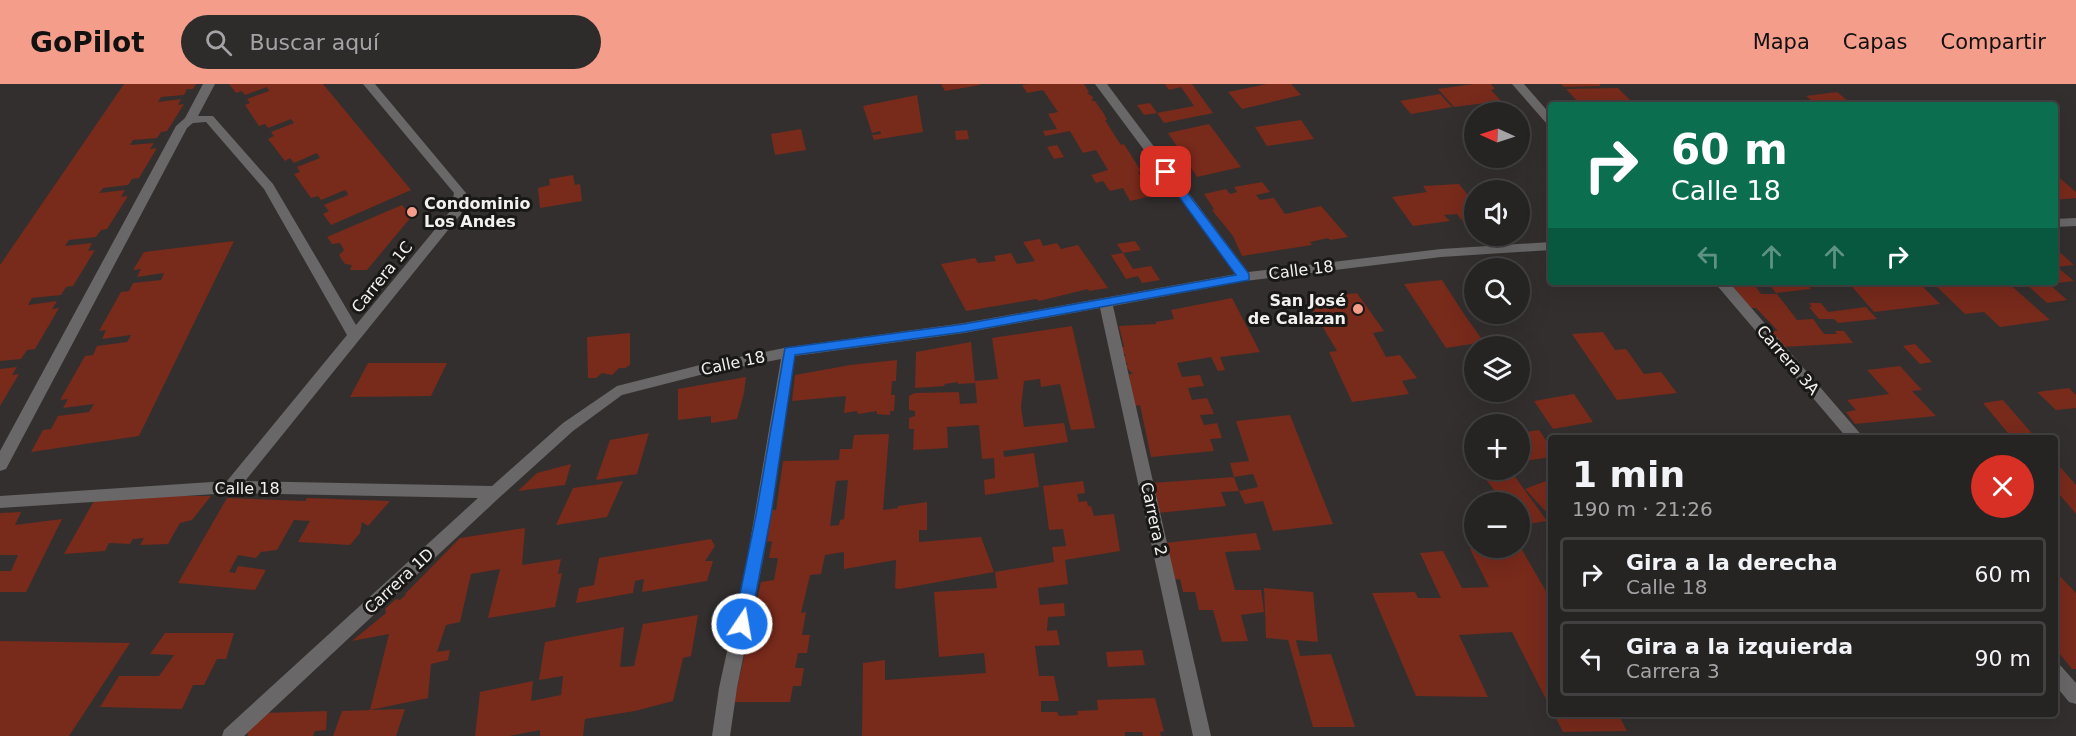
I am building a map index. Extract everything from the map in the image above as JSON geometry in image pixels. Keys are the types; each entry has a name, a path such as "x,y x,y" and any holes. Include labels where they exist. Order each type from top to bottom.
{"street":[{"path":"0,465 182,126 190,120 209,84"},
{"name":"Carrera 1C","path":"231,487 457,211 460,193 369,84"},
{"path":"1101,84 1245,277"},
{"path":"1518,84 1548,119"},
{"path":"190,120 209,118 269,187 355,336"},
{"path":"2058,223 2076,222"},
{"name":"Calle 18","path":"568,427 617,391 704,369 789,352 964,328 1245,277 1442,253 1548,246"},
{"name":"Carrera 3A","path":"1724,285 1853,435"},
{"name":"Carrera 2","path":"1106,303 1202,736"},
{"path":"721,736 728,688 755,560 789,352"},
{"name":"Carrera 1D","path":"231,736 568,427"},
{"name":"Calle 18","path":"0,502 231,487 495,492"},
{"path":"2058,675 2076,696"}],"building":[{"path":"124,84 196,84 193,89 187,89 184,95 161,97 158,102 181,99 178,105 184,104 167,131 161,132 157,138 133,140 130,145 154,143 150,149 157,148 139,178 132,179 128,185 103,188 99,193 125,190 121,197 128,196 107,229 101,230 96,237 69,240 65,246 92,243 88,251 95,250 73,286 66,287 61,295 32,298 28,305 57,301 52,309 59,308 35,349 27,350 21,359 0,361 0,265"},
{"path":"229,84 323,84 411,190 331,225 323,214 329,211 324,205 348,195 347,192 345,190 321,200 318,196 311,198 294,174 300,172 297,167 320,158 317,153 294,163 290,158 285,161 268,139 274,136 271,132 294,123 291,119 268,128 265,124 259,126 245,105 250,103 247,99 269,91 267,87 245,95 242,91 236,93"},
{"path":"941,84 980,84 980,85 945,91"},
{"path":"1084,84 1089,92 1087,93 1093,97 1092,101 1095,101 1115,136 1121,145 1124,144 1141,171 1138,172 1152,196 1130,201 1123,188 1110,191 1103,181 1096,183 1091,175 1108,170 1096,150 1083,153 1070,131 1045,136 1043,131 1057,129 1048,114 1058,112 1043,90 1027,93 1022,85"},
{"path":"1165,84 1192,84 1213,113 1164,123 1157,113 1194,106 1181,87 1169,90"},
{"path":"1267,84 1291,84 1301,95 1242,109 1228,92"},
{"path":"1491,84 1495,89 1491,90 1501,101 1464,102 1464,106 1454,107 1438,89"},
{"path":"1561,84 1600,84 1600,86 1564,87"},
{"path":"1618,88 1632,102 1578,102 1566,89"},
{"path":"1837,92 1849,102 1813,102 1806,96"},
{"path":"1440,94 1452,107 1411,114 1400,101"},
{"path":"917,95 923,132 874,140 872,135 881,134 880,131 872,133 863,106"},
{"path":"1150,103 1157,113 1144,115 1137,105"},
{"path":"1301,120 1314,139 1267,146 1255,127"},
{"path":"1209,124 1241,167 1197,177 1168,133"},
{"path":"801,129 806,150 775,155 771,134"},
{"path":"967,130 969,139 956,140 955,131"},
{"path":"1057,145 1064,157 1054,159 1047,147"},
{"path":"573,175 575,185 580,184 582,201 540,208 538,188 550,185 549,179"},
{"path":"2058,177 2076,192 2076,198 2058,200"},
{"path":"1262,182 1270,192 1256,195 1260,200 1274,198 1285,214 1321,206 1348,237 1330,240 1328,238 1310,242 1312,245 1242,256 1233,236 1212,210 1214,209 1204,194 1226,189 1230,194 1237,192 1234,187"},
{"path":"1459,184 1464,190 1464,223 1457,214 1444,215 1450,221 1413,226 1392,197 1427,192 1423,186"},
{"path":"402,205 412,216 367,270 350,270 352,265 345,264 339,255 344,250 340,243 332,244 327,237"},
{"path":"1040,239 1043,246 1057,243 1061,249 1078,245 1108,288 1089,291 1088,289 1039,301 1037,299 966,311 941,264 975,258 978,263 996,261 994,256 1011,253 1017,264 1035,261 1023,242"},
{"path":"234,241 139,436 31,452 43,430 51,429 58,416 89,412 94,404 63,408 68,399 60,400 85,356 93,355 97,346 127,342 131,335 102,339 106,330 99,331 121,292 129,291 133,283 161,280 164,273 137,277 141,269 133,270 144,252"},
{"path":"1135,241 1141,250 1123,253 1117,244"},
{"path":"2058,251 2074,265 2058,267"},
{"path":"1123,253 1133,269 1151,266 1160,280 1142,283 1138,276 1126,279 1111,255"},
{"path":"2058,268 2074,281 2058,283"},
{"path":"1442,280 1464,314 1464,324 1471,324 1480,336 1464,336 1464,345 1446,348 1404,284"},
{"path":"1732,285 1755,285 1761,294 1777,294 1797,320 1813,319 1824,334 1837,334 1835,331 1844,331 1853,343 1783,347 1772,331 1778,331 1756,308 1751,308"},
{"path":"1770,285 1808,285 1811,289 1776,293"},
{"path":"1851,285 1921,285 1940,304 1874,312"},
{"path":"1935,285 2010,285 2050,320 2000,327 1984,312 1965,314"},
{"path":"2027,285 2050,285 2067,300 2047,303"},
{"path":"1357,293 1384,331 1373,333 1386,357 1400,355 1417,378 1402,381 1409,394 1352,402 1329,352 1337,351 1306,299"},
{"path":"1232,298 1260,352 1220,357 1225,370 1218,371 1211,357 1177,363 1182,377 1200,375 1204,386 1188,388 1192,400 1207,398 1214,414 1200,415 1204,425 1217,423 1222,438 1210,439 1214,451 1151,457 1140,405 1133,407 1129,374 1133,374 1124,365 1128,365 1122,356 1126,356 1119,347 1124,347 1119,326 1156,324 1156,322 1174,319 1171,310"},
{"path":"1809,303 1821,303 1828,312 1866,307 1877,319 1838,323 1834,319 1819,319 1809,307 1812,307"},
{"path":"1072,326 1095,428 1071,430 1060,384 1041,387 1040,379 1024,381 1021,407 1024,427 1064,423 1068,442 1003,451 1004,457 1034,453 1039,487 985,495 984,480 995,478 994,458 982,459 979,425 947,427 948,448 913,450 914,429 909,429 909,418 915,416 915,411 909,410 909,396 915,393 959,392 960,404 977,403 975,381 998,379 992,338"},
{"path":"1603,332 1615,350 1626,349 1644,374 1661,372 1677,393 1617,400 1572,334"},
{"path":"630,333 630,365 619,368 612,375 602,373 596,378 588,378 587,337"},
{"path":"971,342 975,383 958,384 958,382 944,386 915,388 916,352"},
{"path":"1915,344 1932,362 1920,364 1903,346"},
{"path":"897,360 896,381 892,381 891,395 895,395 894,411 890,411 890,415 877,414 877,411 858,414 857,411 844,413 846,396 792,401 795,375 850,365"},
{"path":"368,363 447,363 431,396 350,397"},
{"path":"1900,366 1922,390 1912,391 1936,416 1855,424 1846,412 1856,410 1847,400 1889,394 1867,370"},
{"path":"17,367 12,375 19,374 0,406 0,369"},
{"path":"746,377 737,419 711,423 711,416 678,420 678,389"},
{"path":"2069,388 2076,395 2076,408 2056,410 2037,392"},
{"path":"1574,394 1593,422 1553,429 1534,401"},
{"path":"2003,400 2033,435 2010,435 1983,403"},
{"path":"1290,415 1333,524 1273,531 1263,501 1245,504 1239,491 1258,487 1253,474 1234,477 1230,463 1249,461 1236,421"},
{"path":"1539,430 1548,444 1548,457 1530,460 1530,431"},
{"path":"649,433 637,474 596,480 610,440"},
{"path":"889,434 883,510 927,502 927,530 919,530 919,542 981,537 994,572 899,589 895,588 896,560 844,569 844,552 825,555 821,574 810,575 801,613 806,612 802,635 810,635 807,653 798,653 795,668 804,668 801,686 793,686 790,702 734,702 761,582 774,580 778,558 769,558 772,541 767,542 772,510 776,510 783,461 839,460 840,449 852,449 854,435","holes":["848,480 844,519 840,520 839,525 830,526 836,481"]},
{"path":"571,464 565,485 518,491 537,473"},
{"path":"2058,464 2076,485 2076,514 2058,493"},
{"path":"1234,477 1239,491 1221,492 1226,506 1158,513 1152,483"},
{"path":"1486,480 1517,480 1526,492 1496,492"},
{"path":"1548,480 1548,514 1530,492 1525,489"},
{"path":"623,481 607,517 556,525 573,488"},
{"path":"1083,481 1085,493 1077,494 1079,502 1087,501 1094,516 1114,514 1120,551 1065,560 1068,584 1038,588 1040,605 1064,603 1065,616 1048,617 1047,631 1057,630 1060,645 1035,646 1039,676 1054,676 1059,701 1041,701 1041,712 1057,712 1059,716 1078,715 1077,711 1098,710 1097,700 1155,698 1164,731 1160,732 1161,736 1143,736 1142,732 1125,732 1125,736 862,736 863,663 885,660 885,680 986,673 984,653 939,657 934,592 997,588 995,572 1054,562 1052,547 1066,546 1063,529 1049,530 1043,486"},
{"path":"211,496 192,520 180,523 168,544 140,545 144,538 133,539 130,544 109,543 105,551 64,554 94,501"},
{"path":"227,498 390,501 368,526 362,522 360,533 350,545 298,542 310,521 294,520 277,550 261,552 256,558 238,555 229,572 235,573 238,566 266,570 255,590 178,583"},
{"path":"1530,498 1547,521 1530,524"},
{"path":"21,512 15,525 62,519 26,592 0,592 0,571 11,571 18,555 0,555 0,513"},
{"path":"525,528 522,565 561,559 558,574 562,573 555,607 488,618 500,569 471,574 460,622 446,625 437,652 450,650 448,660 431,664 428,698 370,710 389,634 352,641 386,613 385,609 396,599 400,600 407,594 404,595 460,538"},
{"path":"1256,533 1261,550 1225,552 1235,590 1261,590 1264,612 1241,615 1248,641 1222,642 1213,610 1199,610 1195,592 1183,592 1180,579 1172,580 1164,543"},
{"path":"711,539 715,546 705,561 713,561 707,581 642,592 644,579 635,581 633,593 576,603 579,588 594,585 599,558"},
{"path":"1443,551 1462,588 1489,587 1474,558 1527,558 1548,595 1548,703 1512,632 1459,635 1488,697 1416,696 1372,593 1415,592 1418,598 1441,598 1420,553"},
{"path":"2058,574 2076,593 2076,669 2072,669 2058,652"},
{"path":"1264,588 1313,592 1318,642 1296,640 1300,656 1331,654 1355,727 1313,727 1288,640 1266,638"},
{"path":"698,615 691,656 683,658 673,701 635,711 585,719 583,736 540,736 540,730 509,736 475,736 480,692 533,681 531,701 561,695 563,676 539,680 545,642 624,627 620,667 634,666 643,624"},
{"path":"165,633 234,633 226,659 217,659 204,685 193,685 182,709 100,707 119,676 159,676 174,655 150,654"},
{"path":"0,641 130,643 69,736 0,736"},
{"path":"1142,650 1145,665 1108,667 1106,652"},
{"path":"405,709 396,736 333,736 342,711"},
{"path":"327,711 326,730 315,731 313,736 248,736 246,729 263,713"},
{"path":"1556,717 1620,717 1627,731 1563,732"}],"place":[{"name":"Condominio Los Andes","path":"412,212"},
{"name":"San José de Calazan","path":"1358,309"}],"route":[{"path":"742,624 775,448 789,352 964,328 1245,277 1166,172"}]}
